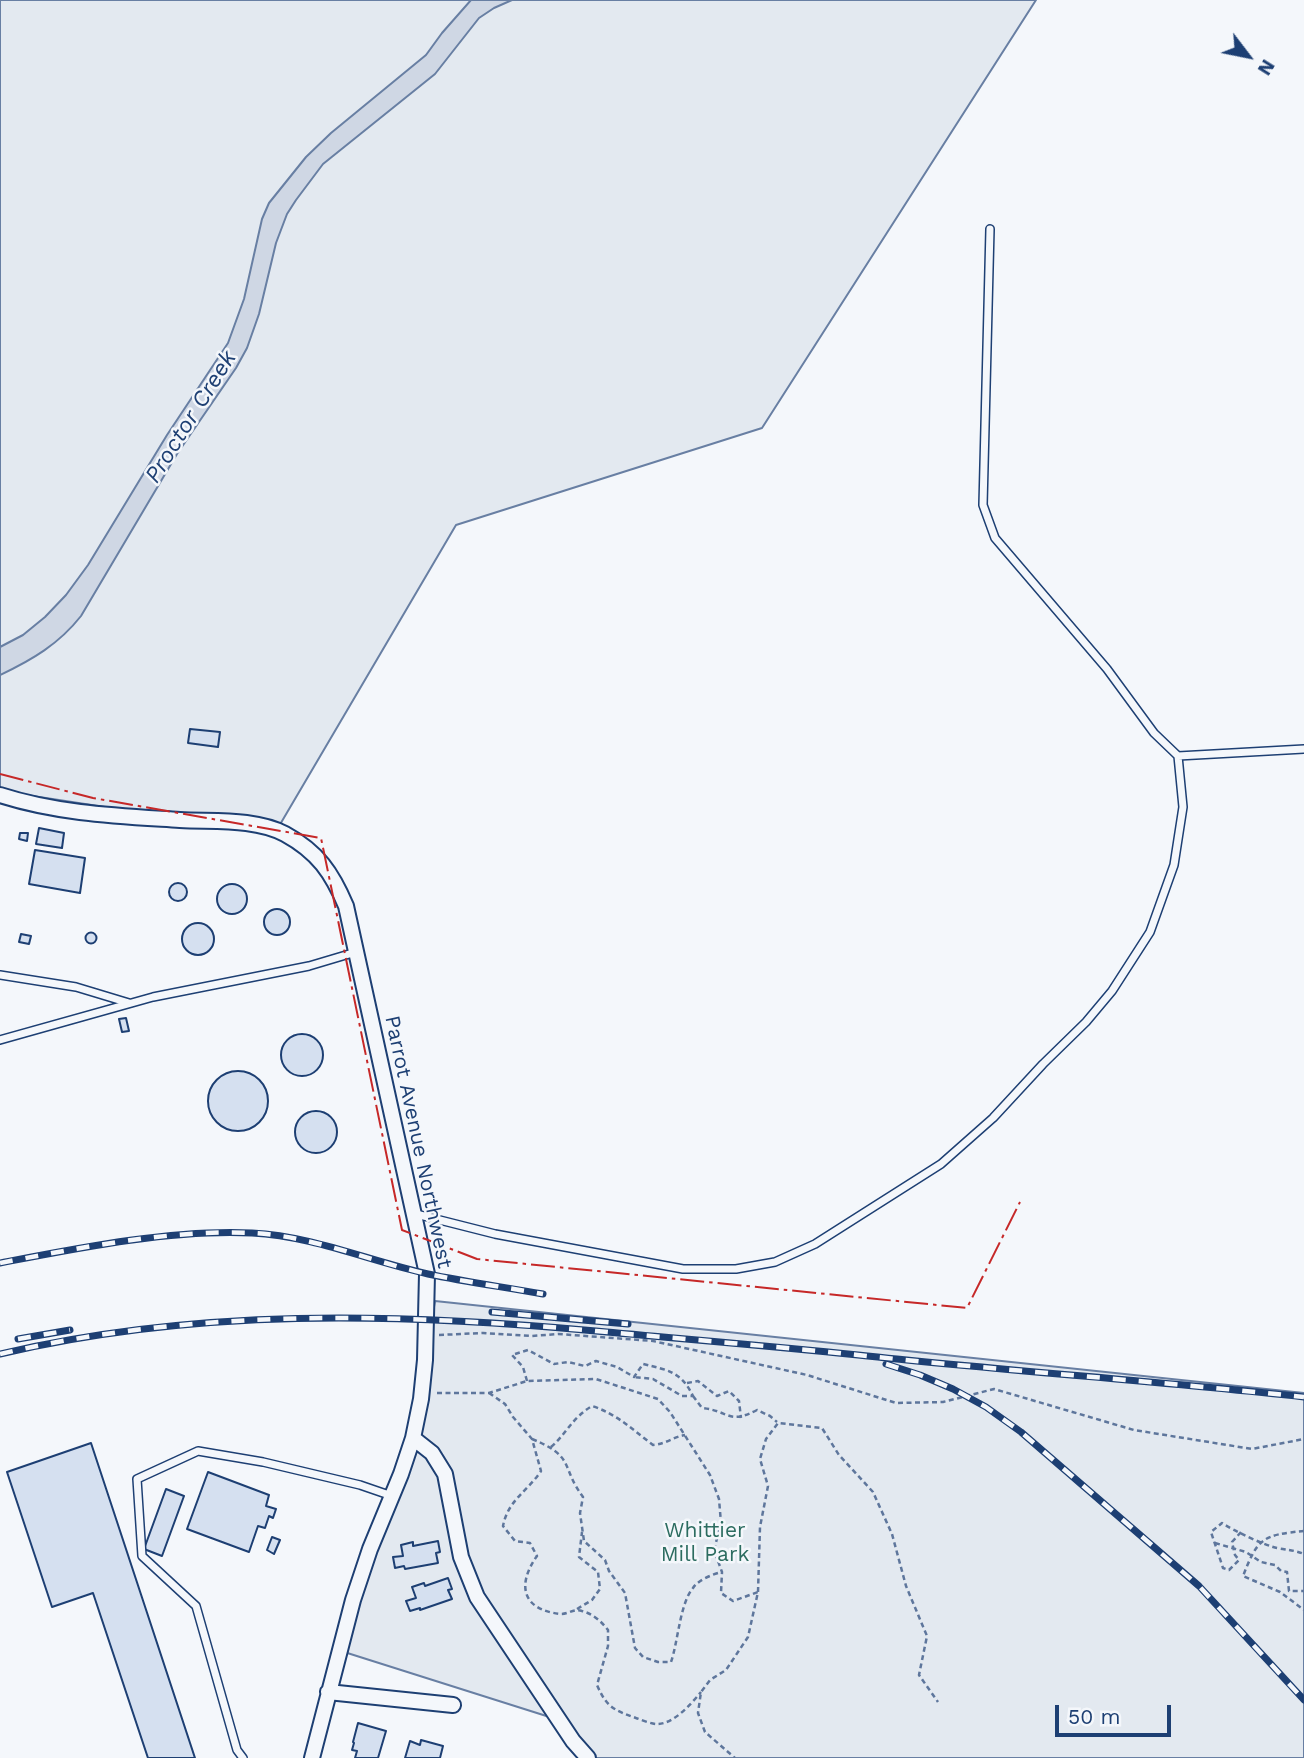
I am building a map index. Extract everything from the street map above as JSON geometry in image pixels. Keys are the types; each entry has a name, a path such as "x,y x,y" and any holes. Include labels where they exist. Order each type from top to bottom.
{"street":[{"name":"Parrot Avenue Northwest","path":"0,795 29,804 88,814 253,824 283,833 312,851 333,877 346,906 427,1274 426,1335 422,1393 413,1438 365,1562 312,1758"},
{"path":"413,1438 432,1453 445,1474 461,1557 477,1597 573,1741 588,1758"},
{"path":"328,1692 453,1705"}],"lane":[{"path":"412,1213 495,1234 683,1269 736,1269 775,1262 815,1244 941,1164 993,1118 1086,1022 1112,991 1150,932 1174,865 1183,807 1178,756 1154,733 1107,668 995,538 983,505 990,229"},
{"path":"1178,756 1304,749"},
{"path":"0,1040 130,1003 309,966 356,952"},
{"path":"0,975 76,987 130,1003"},
{"path":"243,1758 237,1750 196,1606 142,1556 136,1479 198,1451 263,1462 360,1485 392,1496"}],"path":[{"path":"426,1335 558,1334 653,1341 807,1375 896,1403 943,1402 994,1389 1135,1430 1252,1449 1304,1439"},
{"path":"527,1381 523,1367 512,1355 528,1350 554,1364 568,1362 584,1366 596,1361 617,1367 634,1377 653,1379 682,1396 693,1396"},
{"path":"634,1377 643,1364 672,1371 687,1383 702,1408 741,1418 757,1410 778,1423 822,1429 839,1455 873,1492 892,1534 906,1586 927,1636 919,1675 939,1702"},
{"path":"422,1393 489,1393 527,1381 596,1379 658,1399 670,1412 710,1475 719,1499 721,1522 714,1550 722,1572 721,1593 733,1601 758,1592"},
{"path":"687,1383 698,1381 717,1396 729,1391 739,1401 741,1418"},
{"path":"489,1393 505,1404 532,1439 541,1471 511,1503 503,1526 515,1541 530,1543 537,1556 524,1580 526,1594 536,1607 564,1614 592,1600 600,1589 598,1572 579,1557 583,1528"},
{"path":"551,1447 580,1413 592,1406 608,1411 653,1444 666,1444 676,1437 685,1436"},
{"path":"577,1609 590,1613 608,1630 608,1646 597,1685 602,1696 617,1713 658,1724 670,1720 683,1710 710,1680 726,1670 748,1637 758,1592 761,1568 760,1527 768,1486 760,1459 766,1438 778,1423"},
{"path":"532,1439 561,1454 569,1468 573,1484 583,1497 580,1513 584,1541 604,1560 625,1593 635,1648 643,1657 658,1662 671,1662 677,1645 681,1616 693,1587 722,1572"},
{"path":"1241,1532 1232,1542 1239,1560 1229,1570 1223,1568 1211,1532 1222,1523 1276,1548 1292,1549 1304,1554"},
{"path":"1304,1531 1275,1534 1254,1547 1243,1576 1280,1592 1304,1610"},
{"path":"1215,1543 1246,1552 1261,1562 1275,1565 1281,1571 1287,1572 1289,1591 1304,1591"},
{"path":"701,1692 698,1713 705,1732 735,1758"}],"green space":[{"path":"0,0 1036,0 762,428 456,525 275,833 0,791"},
{"name":"Whittier Mill Park","path":"435,1301 1304,1393 1304,1758 592,1758 559,1720 341,1651 411,1440"}],"water":[{"name":"Proctor Creek","path":"471,0 512,0 479,18 435,74 323,164 287,214 276,243 259,314 247,348 177,454 81,616 64,635 44,650 0,675 0,647 23,635 66,595 88,565 167,435 228,343 244,299 262,219 269,203 306,157 331,133 426,55"}],"building":[{"path":"190,729 220,732 218,747 188,743"},
{"path":"39,828 64,833 62,848 36,844"},
{"path":"20,833 28,833 27,841 19,839"},
{"path":"35,850 85,858 80,893 29,884"},
{"path":"178,883 184,886 187,892 184,898 178,901 172,898 169,892 172,886"},
{"path":"232,884 243,888 247,899 243,910 232,914 221,910 217,899 221,888"},
{"path":"277,909 286,913 290,922 286,931 277,935 268,931 264,922 268,913"},
{"path":"198,923 209,928 214,939 209,950 198,955 187,950 182,939 187,928"},
{"path":"91,933 95,934 95,942 91,943 87,942 86,938 87,934"},
{"path":"21,934 31,936 29,944 19,942"},
{"path":"126,1018 129,1031 122,1032 119,1019"},
{"path":"302,1034 317,1040 323,1055 317,1070 302,1076 287,1070 281,1055 287,1040"},
{"path":"238,1071 255,1076 263,1084 268,1101 263,1118 255,1126 238,1131 221,1126 213,1118 208,1101 213,1084 221,1076"},
{"path":"316,1111 331,1117 337,1132 331,1147 316,1153 301,1147 295,1132 301,1117"},
{"path":"91,1443 195,1758 148,1758 93,1593 52,1607 7,1472"},
{"path":"208,1472 269,1495 266,1506 276,1509 273,1518 269,1516 265,1528 258,1526 249,1552 187,1529"},
{"path":"166,1489 184,1496 162,1556 144,1549"},
{"path":"272,1537 280,1540 274,1554 267,1550"},
{"path":"438,1541 438,1563 405,1569 404,1566 395,1568 393,1557 403,1556 401,1545 413,1542 413,1546"},
{"path":"448,1578 452,1589 448,1590 452,1599 410,1611 406,1601 416,1598 412,1587 424,1583 425,1586"},
{"path":"358,1723 386,1731 378,1758 355,1758 357,1751 352,1750"},
{"path":"421,1740 443,1746 440,1758 405,1758 410,1741 420,1745"}],"railway":[{"path":"0,1263 158,1237 252,1233 319,1244 428,1274 543,1294"},
{"path":"492,1312 628,1324"},
{"path":"0,1354 148,1328 297,1318 372,1318 521,1325 1304,1397"},
{"path":"18,1339 70,1330"},
{"path":"886,1364 953,1389 986,1407 1021,1432 1199,1586 1304,1700"}],"power":[{"path":"0,774 93,798 321,838 402,1230 477,1259 967,1308 1020,1202"}]}
